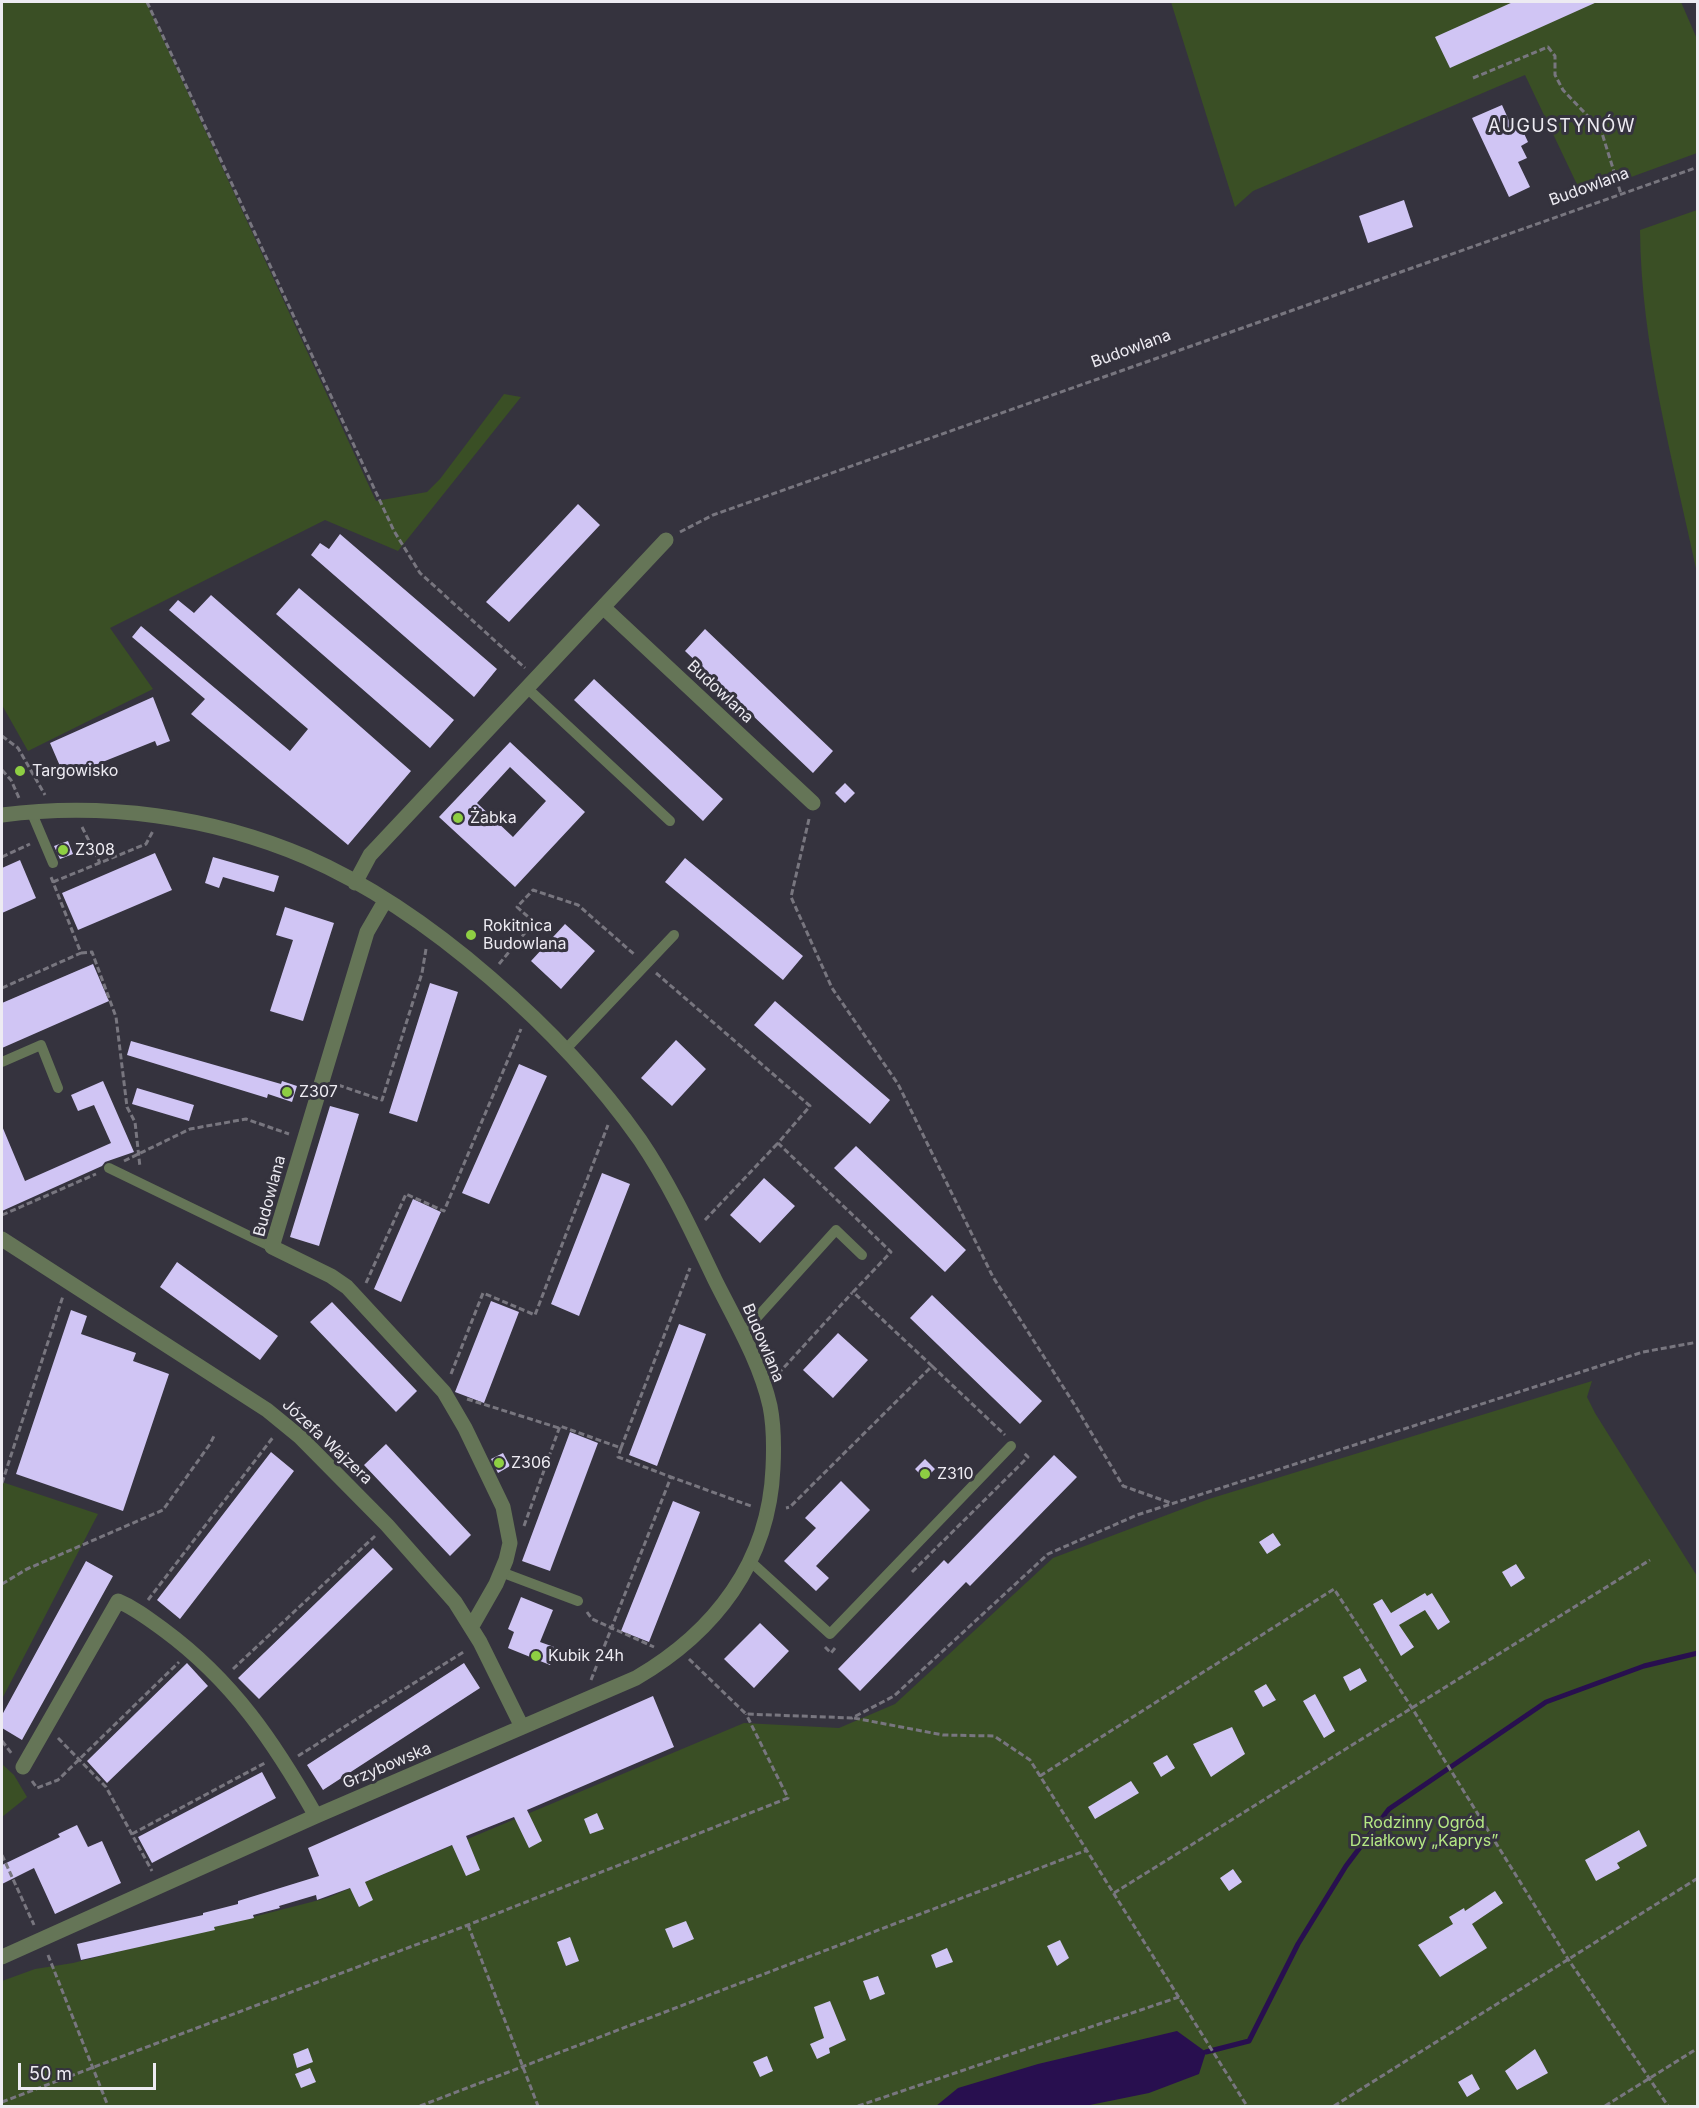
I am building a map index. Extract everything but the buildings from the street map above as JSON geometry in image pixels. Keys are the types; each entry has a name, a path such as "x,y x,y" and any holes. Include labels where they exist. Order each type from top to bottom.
{"street":[{"path":"355,883 370,855 666,540"},
{"name":"Budowlana","path":"603,607 813,803"},
{"name":"Budowlana","path":"2,815 53,810 100,810 162,816 240,833 307,857 385,901 487,976 565,1050 615,1108 661,1173 742,1334 762,1381 771,1409 774,1445 768,1513 751,1562"},
{"name":"Budowlana","path":"385,901 367,932 272,1247 331,1276 359,1298 444,1392 470,1436 503,1507 510,1543 501,1572 472,1626"},
{"name":"Józefa Wajzera","path":"2,1239 284,1423 387,1525 455,1602 472,1626 522,1727"},
{"name":"Grzybowska","path":"2,1957 316,1816 636,1678 677,1653 714,1615 751,1562"},
{"path":"23,1767 118,1601 139,1612 191,1650 221,1680 266,1732 316,1816"}],"lane":[{"path":"532,683 670,821"},
{"path":"31,812 51,867"},
{"path":"565,1050 674,935"},
{"path":"2,1062 41,1045 58,1088"},
{"path":"109,1168 272,1247"},
{"path":"742,1334 836,1230 862,1255"},
{"path":"751,1562 830,1634 1011,1446"},
{"path":"501,1572 578,1601"}],"path":[{"path":"147,2 394,531 420,573 532,683"},
{"path":"1473,78 1548,47 1555,56 1555,75 1563,90 1600,130 1621,194"},
{"name":"Budowlana","path":"666,540 713,515 1698,167"},
{"path":"2,736 18,748 53,810"},
{"path":"2,770 11,780 20,798"},
{"path":"813,803 791,897 832,988 898,1083 993,1277 1076,1407 1123,1486 1173,1504"},
{"path":"53,882 146,844 162,816"},
{"path":"82,826 100,863"},
{"path":"2,856 37,841"},
{"path":"51,867 53,882 81,953"},
{"path":"498,965 534,922 518,907 532,890 578,905 810,1106 696,1240 618,1457 768,1513 790,1507 932,1366 853,1292"},
{"path":"322,1079 382,1100 422,973 426,949"},
{"path":"2,988 81,953 92,952 116,1017 127,1107 135,1122 143,1185"},
{"path":"359,1298 406,1194 444,1211 522,1028"},
{"path":"615,1108 535,1315 483,1293 444,1392 559,1428 560,1426 621,1449"},
{"path":"2,1215 190,1129 246,1119 304,1140"},
{"path":"762,1381 776,1376 891,1252 778,1143"},
{"path":"2,1483 68,1283"},
{"path":"852,1718 894,1696 1048,1554 1137,1515 1643,1352 1698,1342"},
{"path":"139,1612 284,1423"},
{"path":"510,1543 522,1531 559,1428"},
{"path":"2,1584 27,1569 163,1510 210,1444 214,1434"},
{"path":"583,1701 672,1477"},
{"path":"221,1680 387,1525"},
{"path":"1113,1893 1650,1560"},
{"path":"1040,1776 1334,1589 1412,1708 1568,1959 1668,2106"},
{"path":"2,2102 468,1925 788,1798 746,1714 677,1653 612,1629 592,1618 578,1601"},
{"path":"132,1834 284,1759 480,1642"},
{"path":"23,1767 37,1788 58,1779 191,1650"},
{"path":"746,1714 852,1718 944,1735 994,1736 1030,1760 1247,2106"},
{"path":"45,1727 80,1759 106,1788 160,1886"},
{"path":"420,2106 1087,1850"},
{"path":"2,1856 41,1939 108,2106"},
{"path":"1334,2106 1698,1878"},
{"path":"468,1925 538,2106"},
{"path":"858,2106 1179,1997"},
{"path":"1605,2106 1698,2048"}],"green space":[{"path":"2,2 146,2 376,501 427,492 440,479 504,394 521,397 398,551 325,520 110,628 153,689 28,751 2,705"},
{"path":"1171,2 1681,2 1697,39 1697,153 1582,195 1525,75 1253,191 1235,207"},
{"path":"1698,210 1697,573 1652,360 1646,317 1640,230"},
{"name":"Rodzinny Ogród Działkowy „Kaprys”","path":"1592,1381 1587,1397 1595,1413 1697,1576 1697,2106 2,2106 2,1981 35,1969 73,1963 327,1898 744,1723 839,1728 895,1704 1053,1558 1209,1499"},
{"path":"2,1482 98,1514 2,1699"},
{"path":"2,1764 14,1775 27,1797 2,1817"}],"shaded area":[{"path":"1177,2031 1206,2052 1199,2074 1149,2093 1085,2106 936,2106 958,2088 1038,2064"}],"waterway":[{"path":"1206,2052 1249,2041 1298,1944 1346,1866 1389,1809 1546,1702 1644,1666 1698,1653"}],"place":[{"name":"Targowisko","path":"20,771"},
{"name":"Żabka","path":"458,818"},
{"name":"Z308","path":"63,850"},
{"name":"Rokitnica Budowlana","path":"471,935"},
{"name":"Z307","path":"287,1092"},
{"name":"Z306","path":"499,1463"},
{"name":"Z310","path":"925,1474"},
{"name":"Kubik 24h","path":"536,1656"}],"district":[{"name":"AUGUSTYNÓW","path":"1562,127"}]}
